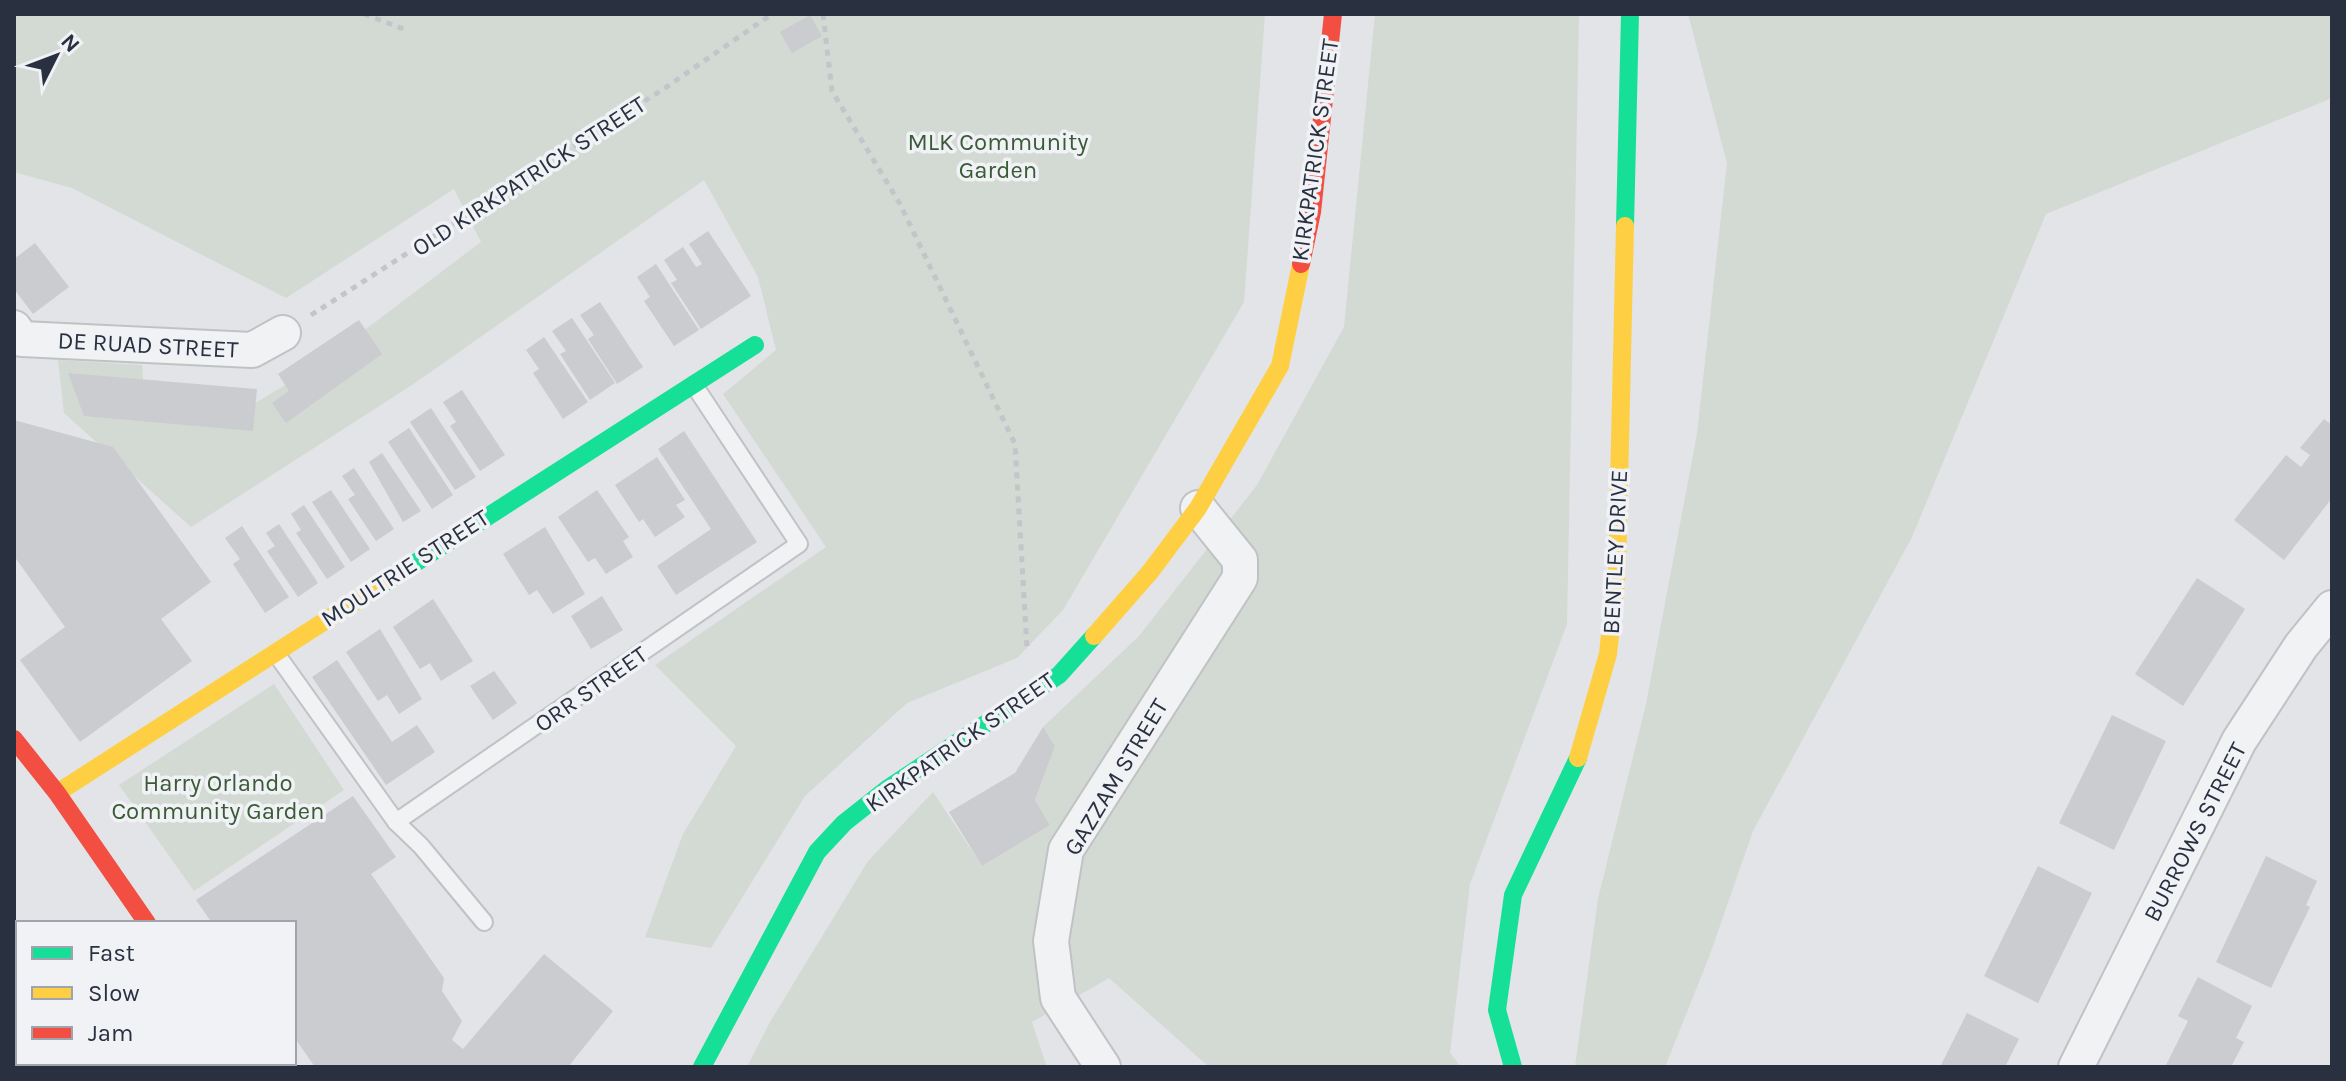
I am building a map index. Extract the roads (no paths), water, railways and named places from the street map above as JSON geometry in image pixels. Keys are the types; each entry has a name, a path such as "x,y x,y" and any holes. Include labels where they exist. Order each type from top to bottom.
{"street":[{"name":"KIRKPATRICK STREET","path":"702,1067 817,852 844,823 887,789 1059,675 1150,572 1198,508 1280,366 1312,212 1333,14"},
{"name":"BENTLEY DRIVE","path":"1513,1067 1497,1010 1513,895 1583,747 1608,654 1617,571 1630,14"},
{"name":"DE RUAD STREET","path":"14,328 22,339 252,350 283,333"},
{"name":"MOULTRIE STREET","path":"57,793 755,345"},
{"name":"GAZZAM STREET","path":"1103,1067 1058,998 1051,941 1066,850 1240,578 1240,560 1198,508"},
{"name":"BURROWS STREET","path":"2076,1067 2239,741 2301,646 2332,608"},
{"path":"14,739 57,793 146,921"}],"lane":[{"name":"ORR STREET","path":"396,822 799,544 693,384"},
{"path":"274,652 396,822 421,846 484,922"}],"park label":[{"name":"MLK Community Garden","path":"998,156"},
{"name":"Harry Orlando Community Garden","path":"218,797"}]}
